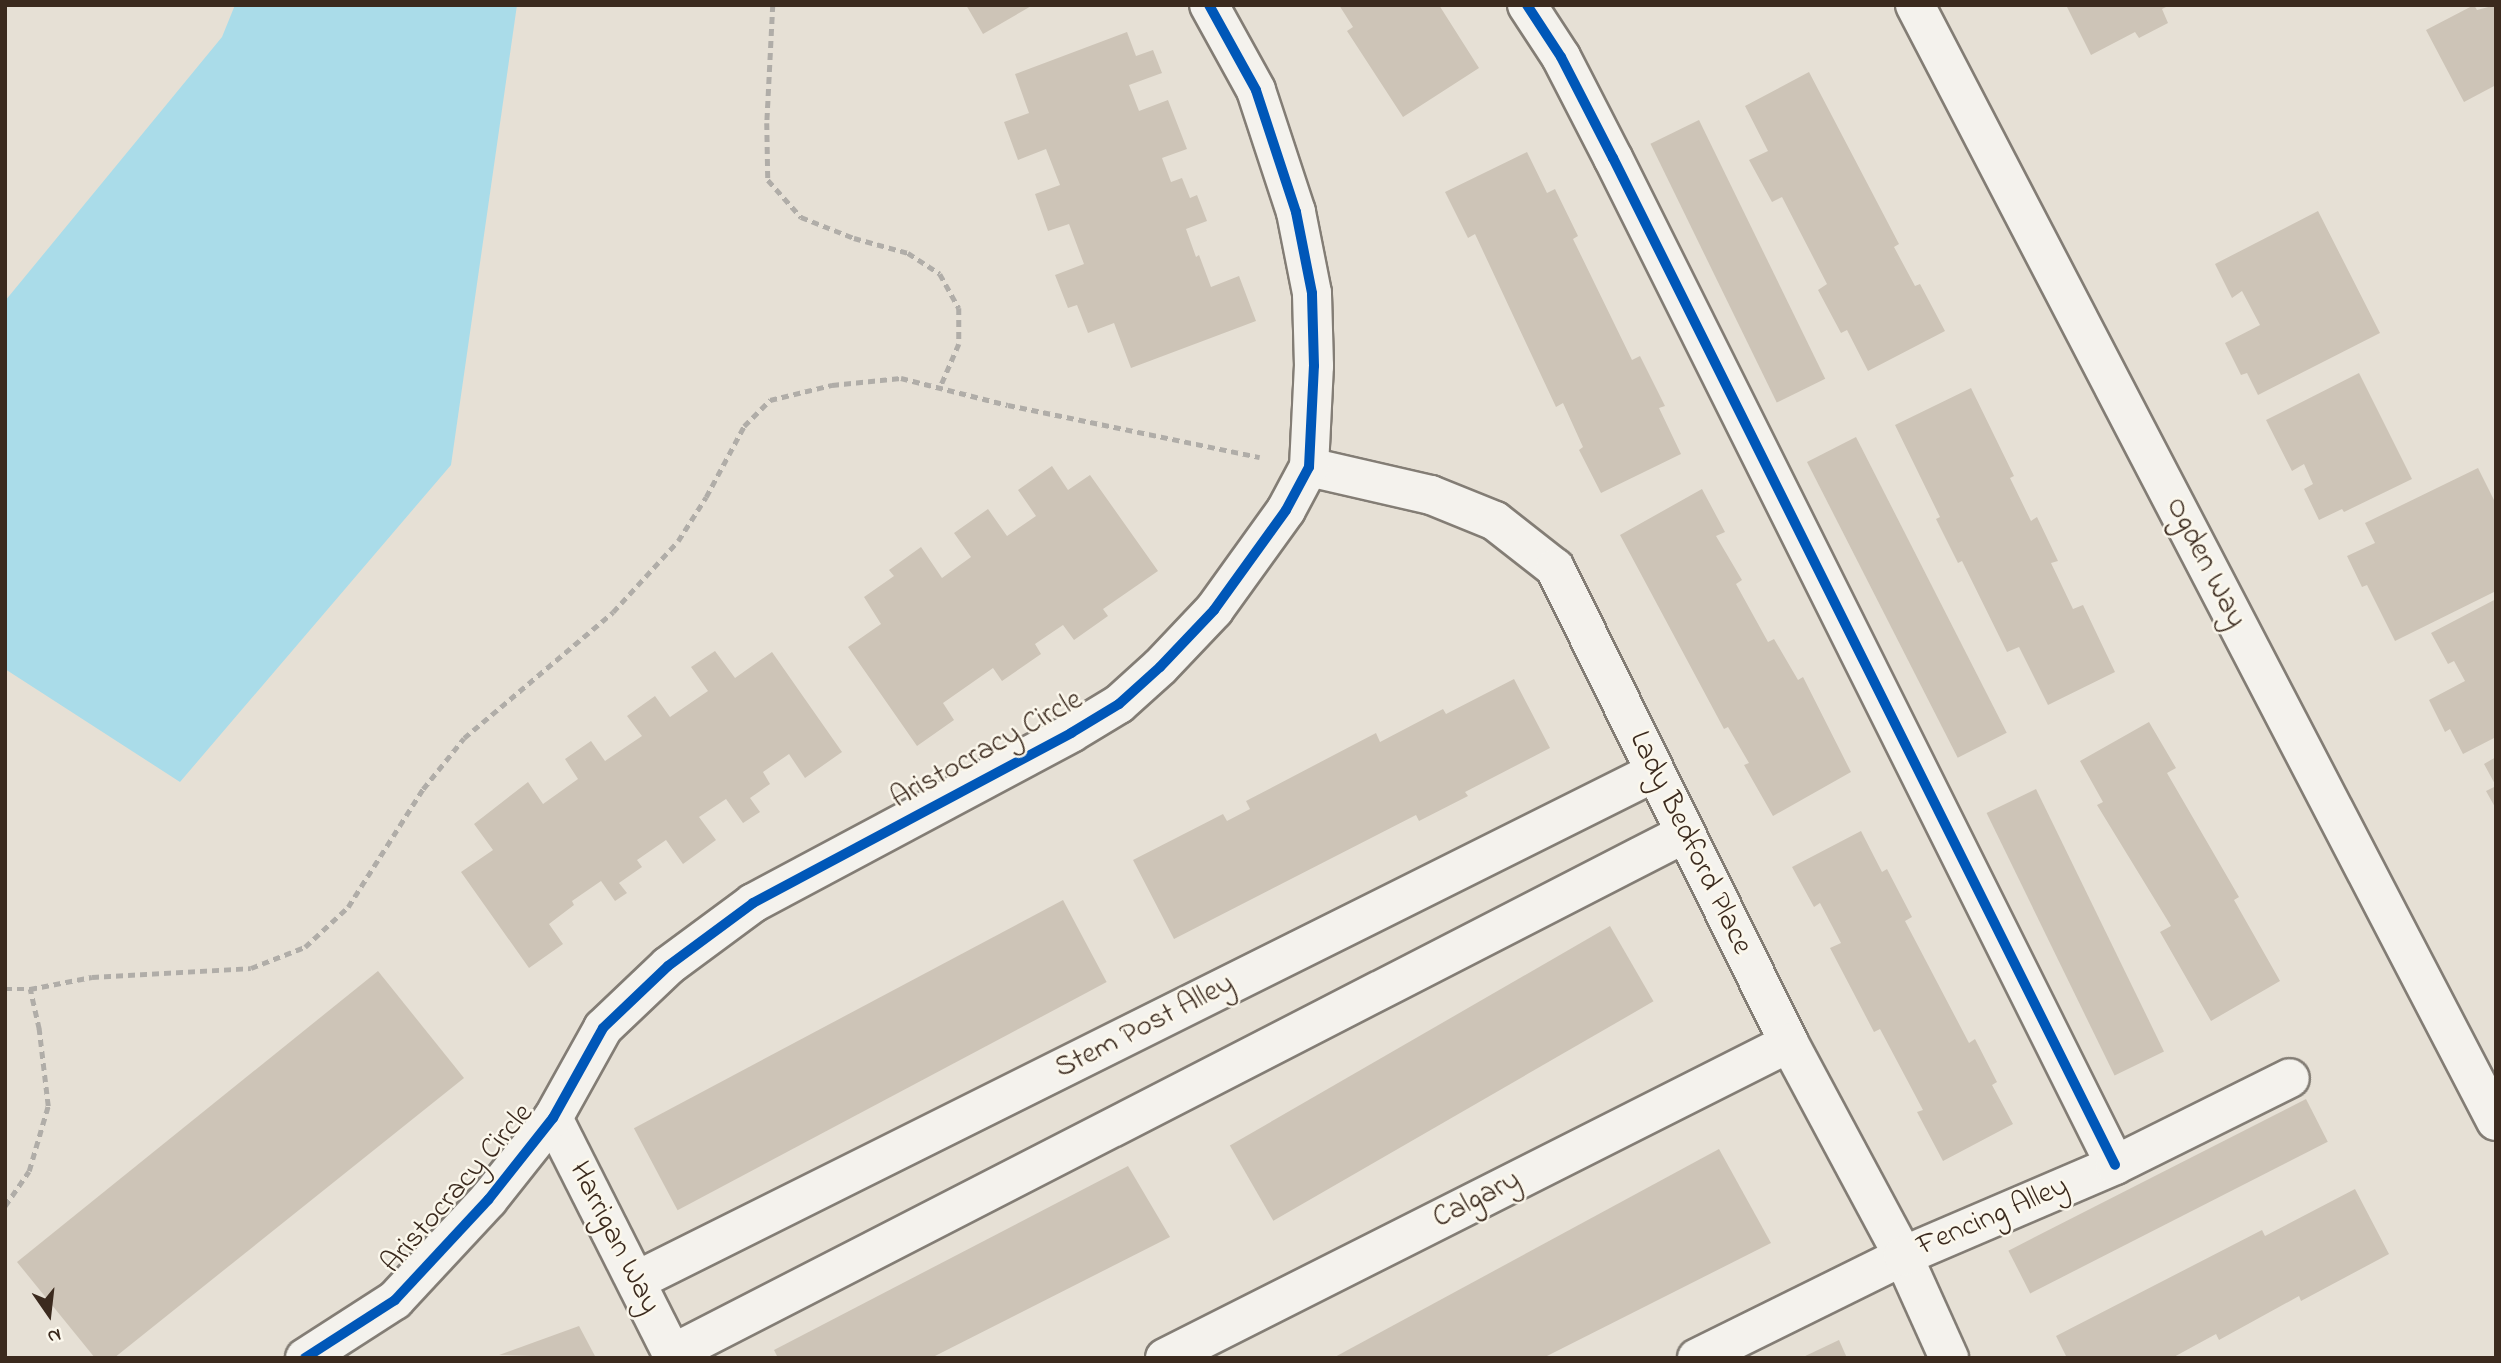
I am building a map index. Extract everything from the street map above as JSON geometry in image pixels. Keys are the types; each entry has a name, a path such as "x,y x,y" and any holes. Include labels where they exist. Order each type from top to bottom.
{"street":[{"name":"Aristocracy Circle","path":"305,1358 355,1344 488,1200 553,1118 603,1028 668,966 753,903 1024,759 1119,704 1160,667 1214,610 1286,510 1309,467 1314,366 1312,293 1296,212 1255,90 1209,5"},
{"path":"1527,5 1561,57 1614,158 2115,1165"},
{"name":"Ogden Way","path":"1915,5 2496,1121"},
{"name":"Lady Bedford Place","path":"1309,467 1431,495 1496,521 1555,568 1789,1043 1903,1255 1949,1358"},
{"name":"Stem Post Alley","path":"636,1281 1655,772"},
{"path":"673,1356 1684,834"},
{"name":"Calgary","path":"1165,1358 1789,1043"},
{"name":"Fencing Alley","path":"1697,1358 1903,1255 2115,1165 2290,1078"},
{"name":"Harrigan Way","path":"553,1118 673,1356"}],"path":[{"path":"773,5 767,123 768,180 801,217 854,238 908,253 940,274 959,308 959,344 940,388"},
{"path":"5,989 30,989 92,977 251,968 305,947 348,907 424,789 464,738 613,612 678,541 706,497 744,426 770,400 832,385 901,378 1309,467"},
{"path":"5,1206 29,1171 48,1106 39,1029 30,989"}],"water":[{"path":"235,5 517,5 451,465 180,782 5,669 5,301 222,37"}],"building":[{"path":"966,5 1033,5 983,34"},
{"path":"1339,5 1439,5 1479,68 1403,117 1347,31 1353,27"},
{"path":"2066,5 2170,5 2162,9 2168,23 2139,38 2135,32 2091,55"},
{"path":"2474,5 2477,10 2496,5 2496,85 2464,102 2426,30"},
{"path":"1127,32 1136,56 1153,50 1162,73 1129,85 1139,111 1168,100 1187,149 1162,158 1171,182 1182,178 1190,198 1197,195 1207,221 1186,229 1196,257 1199,255 1211,287 1239,276 1256,321 1131,368 1114,323 1088,333 1077,305 1068,308 1055,275 1084,264 1069,224 1048,231 1035,194 1060,185 1046,149 1018,160 1004,122 1029,113 1015,74"},
{"path":"1809,72 1899,244 1894,247 1915,286 1920,284 1945,331 1868,371 1847,330 1841,333 1818,290 1827,284 1782,197 1772,202 1749,160 1768,151 1745,106"},
{"path":"1699,120 1825,379 1777,403 1650,144"},
{"path":"1527,152 1547,193 1555,189 1578,236 1573,239 1632,360 1640,356 1665,406 1659,408 1681,454 1601,493 1579,450 1583,447 1563,403 1556,407 1475,234 1468,238 1445,192"},
{"path":"2318,211 2380,333 2258,395 2247,373 2241,375 2225,343 2260,325 2242,291 2232,298 2215,264"},
{"path":"2359,373 2412,479 2344,512 2342,509 2319,520 2304,489 2313,484 2304,464 2292,471 2266,420"},
{"path":"1971,388 2014,476 2010,478 2031,521 2037,517 2058,561 2051,563 2073,609 2083,605 2115,672 2048,705 2019,647 2007,652 1962,561 1958,563 1936,519 1940,517 1895,425"},
{"path":"1856,437 2007,733 1958,758 1807,462"},
{"path":"1052,466 1068,490 1090,475 1158,571 1103,609 1108,616 1074,640 1063,625 1035,644 1041,654 1002,681 993,668 943,703 954,720 917,746 848,647 881,624 864,597 894,576 889,570 921,547 942,578 971,557 954,533 988,509 1007,536 1036,516 1018,490"},
{"path":"2478,468 2496,504 2496,591 2395,641 2367,585 2362,587 2347,556 2375,543 2365,523"},
{"path":"1702,489 1725,532 1716,536 1742,580 1736,584 1768,642 1774,639 1798,680 1803,677 1851,772 1773,816 1744,765 1749,763 1728,727 1724,729 1620,535"},
{"path":"2496,599 2496,737 2463,754 2450,729 2445,732 2429,700 2465,681 2454,661 2448,664 2431,633"},
{"path":"715,651 735,678 772,652 842,752 805,778 789,754 763,772 770,784 750,798 760,812 743,823 726,799 699,817 716,840 683,864 666,840 637,860 642,867 619,883 627,893 615,901 601,881 572,901 574,905 549,924 563,944 529,968 461,872 493,850 474,824 528,782 543,804 578,779 565,759 591,741 605,761 642,736 627,716 655,696 670,717 708,691 691,667"},
{"path":"1514,679 1550,748 1465,792 1468,796 1419,821 1416,815 1174,939 1133,860 1223,814 1227,821 1250,809 1246,801 1376,733 1380,742 1443,709 1446,714"},
{"path":"2149,722 2176,768 2167,773 2239,897 2234,900 2280,981 2211,1021 2160,932 2171,926 2097,805 2103,802 2080,761"},
{"path":"2496,757 2496,786 2484,764"},
{"path":"2496,786 2496,809 2486,791"},
{"path":"2036,789 2164,1051 2115,1076 1987,813"},
{"path":"1861,831 1882,872 1887,869 1912,917 1905,921 1969,1043 1975,1039 1997,1082 1992,1085 2013,1124 1943,1161 1917,1112 1923,1110 1880,1029 1874,1032 1830,948 1841,943 1820,903 1814,907 1792,867"},
{"path":"1063,900 1107,982 678,1210 634,1128"},
{"path":"1610,926 1654,1001 1273,1221 1230,1146"},
{"path":"378,971 464,1078 114,1358 95,1358 17,1262"},
{"path":"2306,1099 2328,1142 2030,1293 2008,1251"},
{"path":"1719,1149 1771,1243 1543,1358 1333,1358"},
{"path":"1128,1166 1170,1237 931,1358 778,1358 774,1350"},
{"path":"2355,1189 2389,1254 2301,1301 2299,1296 2219,1340 2216,1334 2172,1358 2067,1358 2056,1336 2262,1230 2265,1236"},
{"path":"579,1326 596,1358 499,1355"},
{"path":"1839,1340 1847,1358 1801,1358"}],"cycle path":[{"path":"305,1358 395,1300 488,1200 553,1118 603,1028 668,966 753,903 1071,733 1119,704 1160,667 1214,610 1286,510 1309,467 1314,366 1312,293 1296,212 1256,90 1209,5"},
{"path":"1527,5 1561,57 1613,158 2115,1165"}]}
